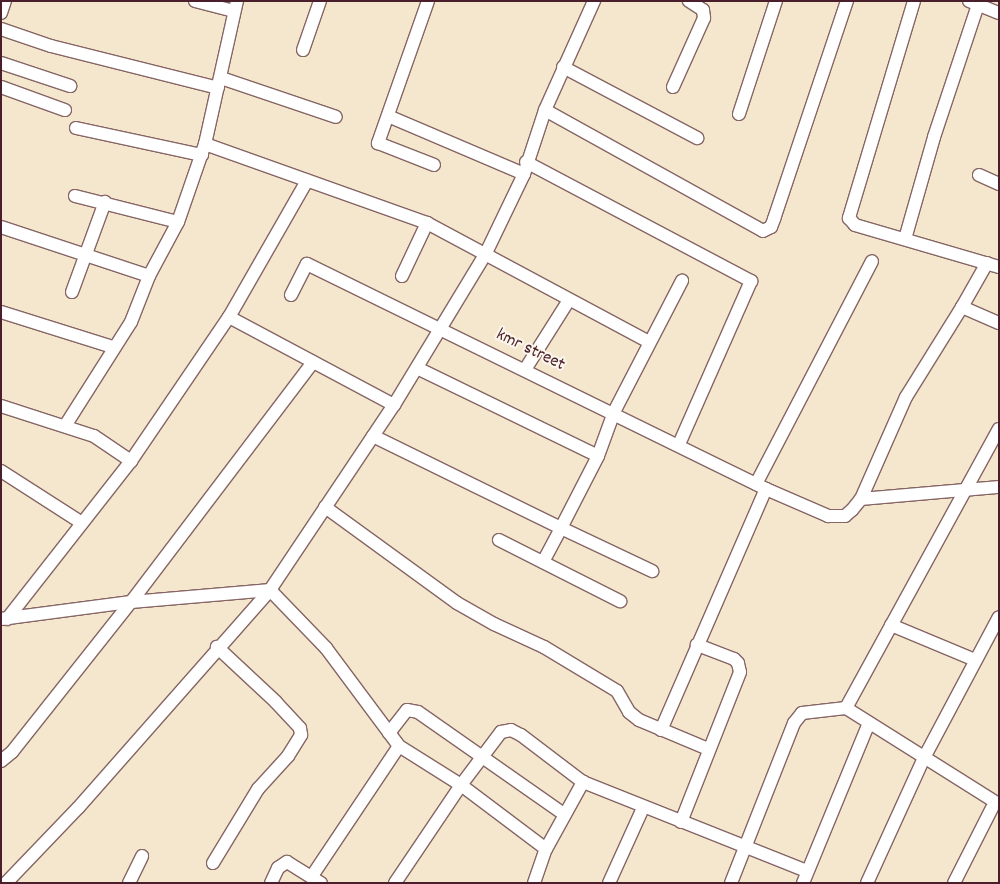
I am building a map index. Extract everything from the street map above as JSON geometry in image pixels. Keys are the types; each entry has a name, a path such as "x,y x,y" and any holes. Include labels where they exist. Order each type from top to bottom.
{"street":[{"path":"1,13 5,1"},
{"path":"65,426 113,347 131,322 149,276 178,222 203,150 220,83 236,6 195,1"},
{"path":"303,50 320,1"},
{"path":"428,1 378,143 434,165"},
{"path":"6,883 78,808 217,647 270,590 394,405 486,253 525,168 545,110 563,67 594,1"},
{"path":"739,114 776,1"},
{"path":"545,110 689,193 763,231 771,227 774,219 847,1"},
{"path":"914,1 849,218 855,225 993,265 962,308 906,397 860,499 999,487"},
{"path":"673,87 704,18 703,10 695,3"},
{"path":"905,239 973,3 999,13"},
{"path":"1,30 51,46 220,83 336,117"},
{"path":"1,63 70,86"},
{"path":"563,67 697,138"},
{"path":"1,87 65,110"},
{"path":"388,116 525,168 751,281 679,444"},
{"path":"76,128 203,150 307,181 427,223 649,342"},
{"path":"979,175 999,184"},
{"path":"4,621 131,461 229,317 307,181"},
{"path":"75,196 105,202 178,222"},
{"path":"72,292 105,202"},
{"path":"402,276 427,223"},
{"path":"1,227 86,253 149,276"},
{"path":"661,730 761,486 872,261"},
{"name":"kmr street","path":"291,295 307,264 526,368 761,486 836,517 845,516 860,499"},
{"path":"543,562 598,456 614,412 682,281"},
{"path":"526,368 569,300"},
{"path":"962,308 999,323"},
{"path":"1,312 113,347"},
{"path":"229,317 394,405"},
{"path":"1,761 12,752 131,602 313,362"},
{"path":"417,368 598,456"},
{"path":"1,406 94,436 131,461"},
{"path":"846,708 999,429"},
{"path":"373,436 652,571"},
{"path":"1,471 82,523"},
{"path":"325,507 457,603 494,624 544,647 617,691 629,712 661,730 708,749"},
{"path":"499,540 620,601"},
{"path":"4,621 131,602 270,590"},
{"path":"270,590 326,648 399,746 461,785 546,849"},
{"path":"867,883 925,756 999,617"},
{"path":"891,625 975,660"},
{"path":"681,822 740,667 734,659 697,645"},
{"path":"213,863 258,789 288,756 301,735 300,728 276,702 217,647"},
{"path":"731,883 797,717 814,710 846,708 925,756 996,804 954,883"},
{"path":"389,732 411,709 565,814"},
{"path":"395,883 482,757 501,732 511,730 583,782 643,808 745,846 805,877 869,723"},
{"path":"271,883 278,868 287,862 316,880 399,746"},
{"path":"534,883 546,849 583,782"},
{"path":"609,883 643,808"},
{"path":"129,883 142,856"}]}
